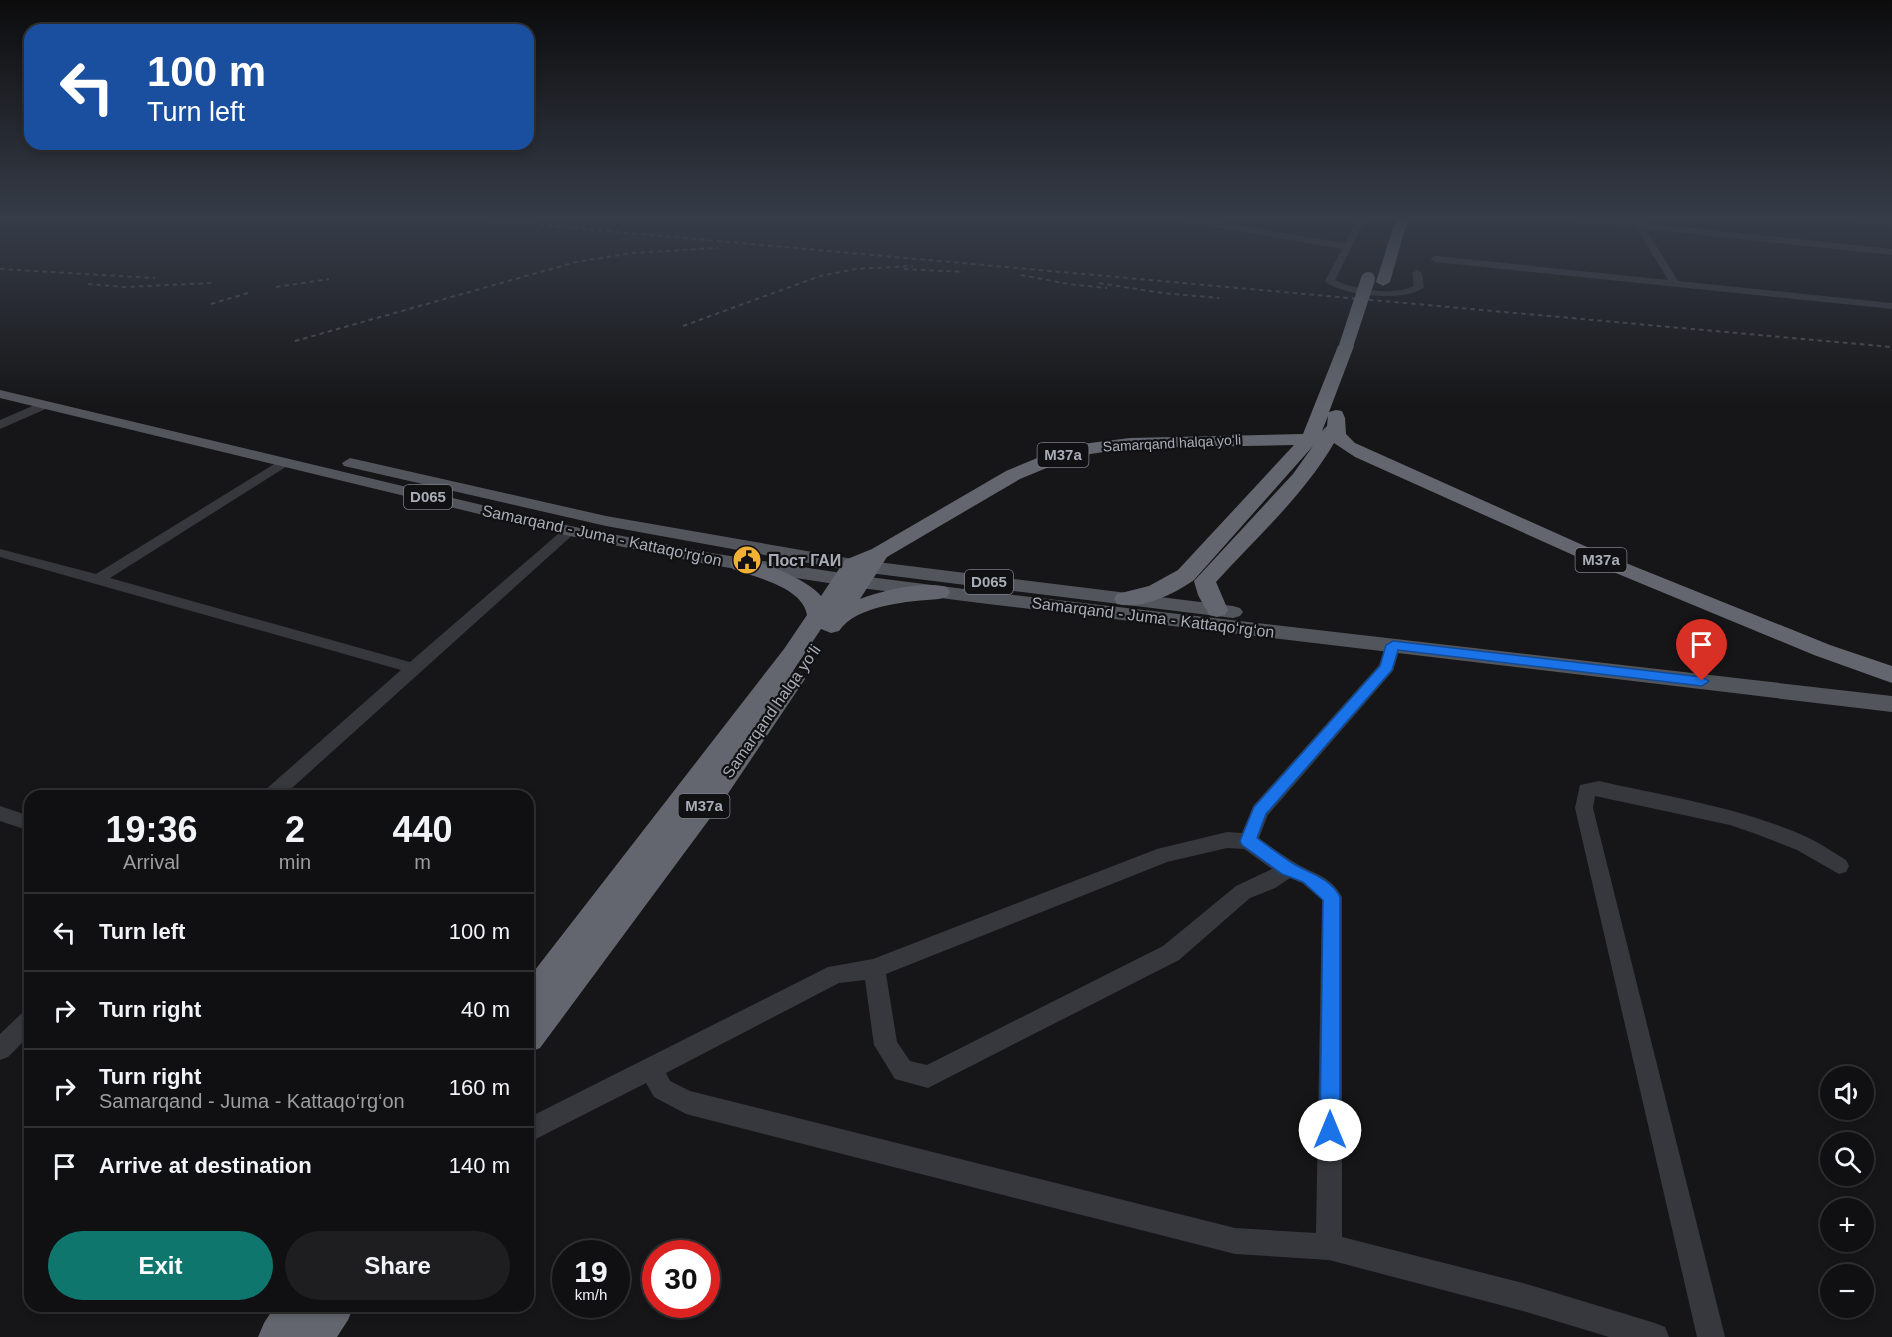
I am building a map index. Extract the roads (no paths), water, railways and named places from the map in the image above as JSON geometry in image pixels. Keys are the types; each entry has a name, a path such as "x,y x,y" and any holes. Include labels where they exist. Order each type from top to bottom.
{"highway":[{"name":"M37a","path":"1376,281 1377,304"},
{"name":"M37a","path":"1217,610 1205,581 1315,460 1318,435 1346,346 1376,281"},
{"name":"M37a","path":"1125,599 1150,595 1169,588 1186,575 1318,435 1339,409 1336,433 1338,437 1348,445 1378,460 1589,555 1892,675"},
{"name":"Samarqand halqa yoʻli","path":"534,1027 715,792 826,618 861,569 1013,475 1068,454 1098,446 1130,442 1270,439 1318,435"},
{"path":"741,564 805,592 817,602 826,618 871,601 896,595 939,592"},
{"name":"Samarqand halqa yoʻli","path":"534,996 759,698 826,618"},
{"path":"278,1337 296,1312"},
{"path":"312,1337 330,1312"}],"main road":[{"name":"Samarqand - Juma - Kattaqo‘rg‘on","path":"0,383 606,522 861,569 1892,690"},
{"name":"Samarqand - Juma - Kattaqo‘rg‘on","path":"0,394 570,531 741,564 861,569 939,592 1892,704"}],"street":[{"path":"1330,280 1340,286 1391,293 1407,292 1419,287 1418,280"},
{"path":"1639,280 1892,306"},
{"path":"1673,280 1675,284"},
{"path":"0,425 44,405"},
{"path":"98,579 284,462"},
{"path":"278,790 570,531"},
{"path":"0,553 413,668"},
{"path":"1248,841 1260,811 1387,667 1393,645"},
{"path":"1711,1337 1584,808 1587,790 1599,788 1730,818 1804,845 1839,866"},
{"path":"0,813 24,822"},
{"path":"534,1128 836,974 874,969 1164,855 1227,840 1248,841 1288,869 1309,877 1332,897 1329,1247"},
{"path":"874,969 886,1045 903,1071 928,1077 1171,953 1243,892 1268,882 1288,869"},
{"path":"0,1049 24,1026"},
{"path":"651,1069 662,1089 686,1102 1235,1241 1329,1247 1523,1297 1655,1337"}],"railway":[{"path":"276,287 320,280"},
{"path":"295,341 511,280"},
{"path":"683,326 808,280"},
{"path":"1049,280 1107,288"},
{"path":"1154,280 1892,347"},
{"path":"88,284 124,287 213,283"},
{"path":"1099,283 1162,293 1219,298"},
{"path":"211,304 248,293"}],"place":[{"name":"Пост ГАИ","path":"747,560"}]}
